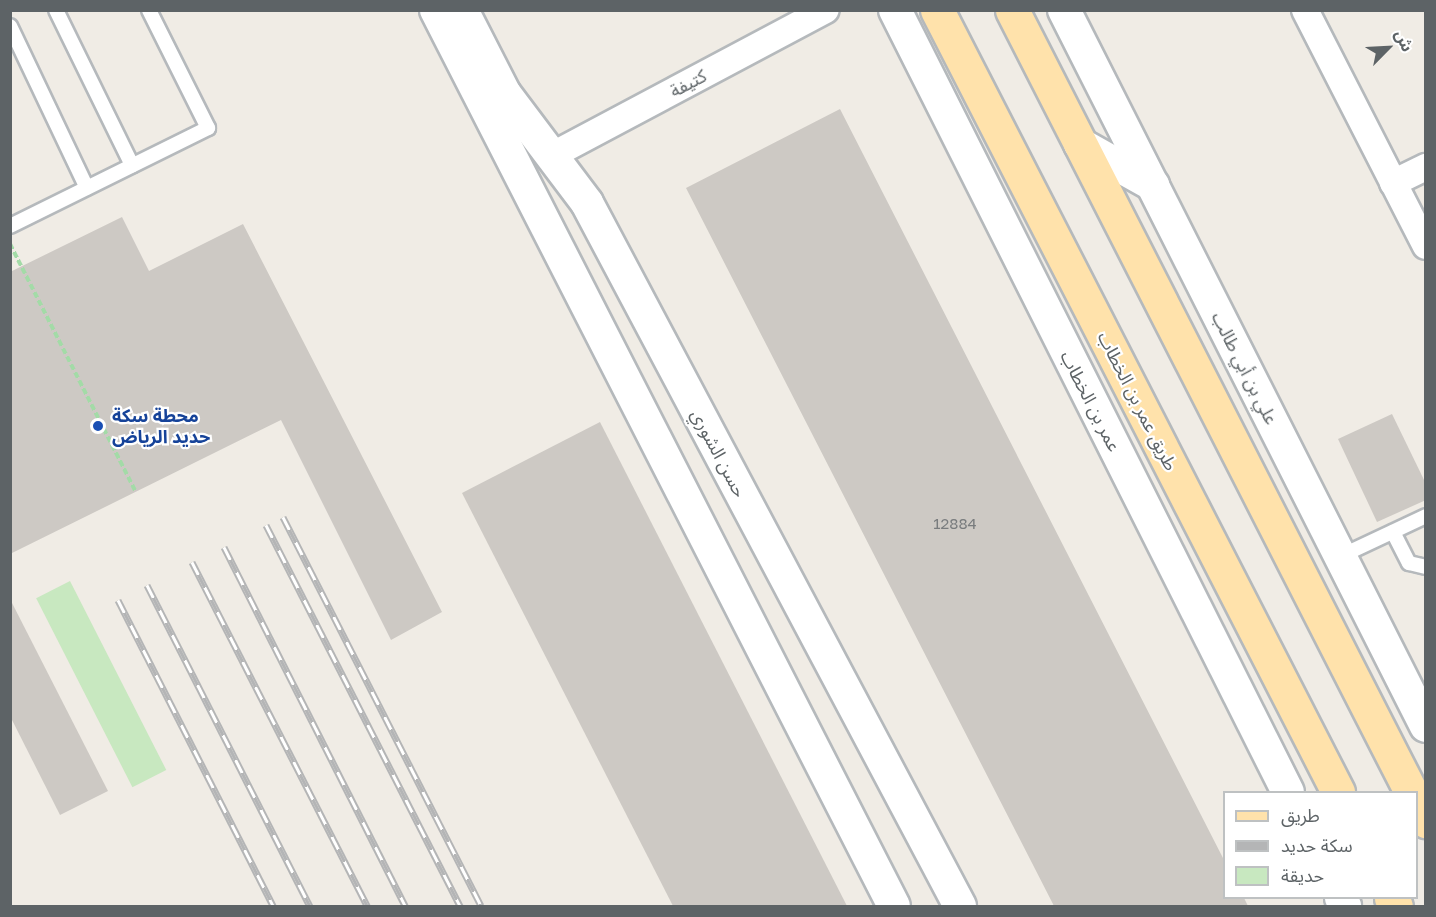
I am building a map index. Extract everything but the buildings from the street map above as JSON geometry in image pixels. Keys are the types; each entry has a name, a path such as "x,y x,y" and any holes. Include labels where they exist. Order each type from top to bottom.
{"main road":[{"name":"طريق عمر بن الخطاب","path":"938,10 1337,791"},
{"path":"1012,10 1410,791"},
{"path":"1418,807 1425,821"}],"street":[{"path":"436,10 894,906"},
{"name":"حسن الشوري","path":"462,10 505,94 586,203 960,906"},
{"name":"كتيفة","path":"551,156 826,10"},
{"name":"عمر بن الخطاب","path":"895,10 1287,791"},
{"name":"علي بن أبي طالب","path":"1064,10 1425,726"},
{"path":"1305,10 1425,246"},
{"path":"1080,144 1153,186"},
{"path":"1393,183 1425,167"},
{"path":"994,209 1065,259"}],"lane":[{"path":"56,10 132,165"},
{"path":"10,226 208,128 149,10"},
{"path":"10,26 87,188"},
{"path":"1341,556 1425,516"},
{"path":"1393,532 1408,563 1425,567"}],"path":[{"path":"10,244 136,492"}],"green space":[{"path":"70,581 166,770 132,787 36,598"}],"railway":[{"path":"283,517 481,906"},
{"path":"266,525 460,906"},
{"path":"224,547 405,906"},
{"path":"192,562 367,906"},
{"path":"147,585 310,906"},
{"path":"118,600 273,906"}],"place":[{"name":"محطة سكة حديد الرياض","path":"98,426"}]}
